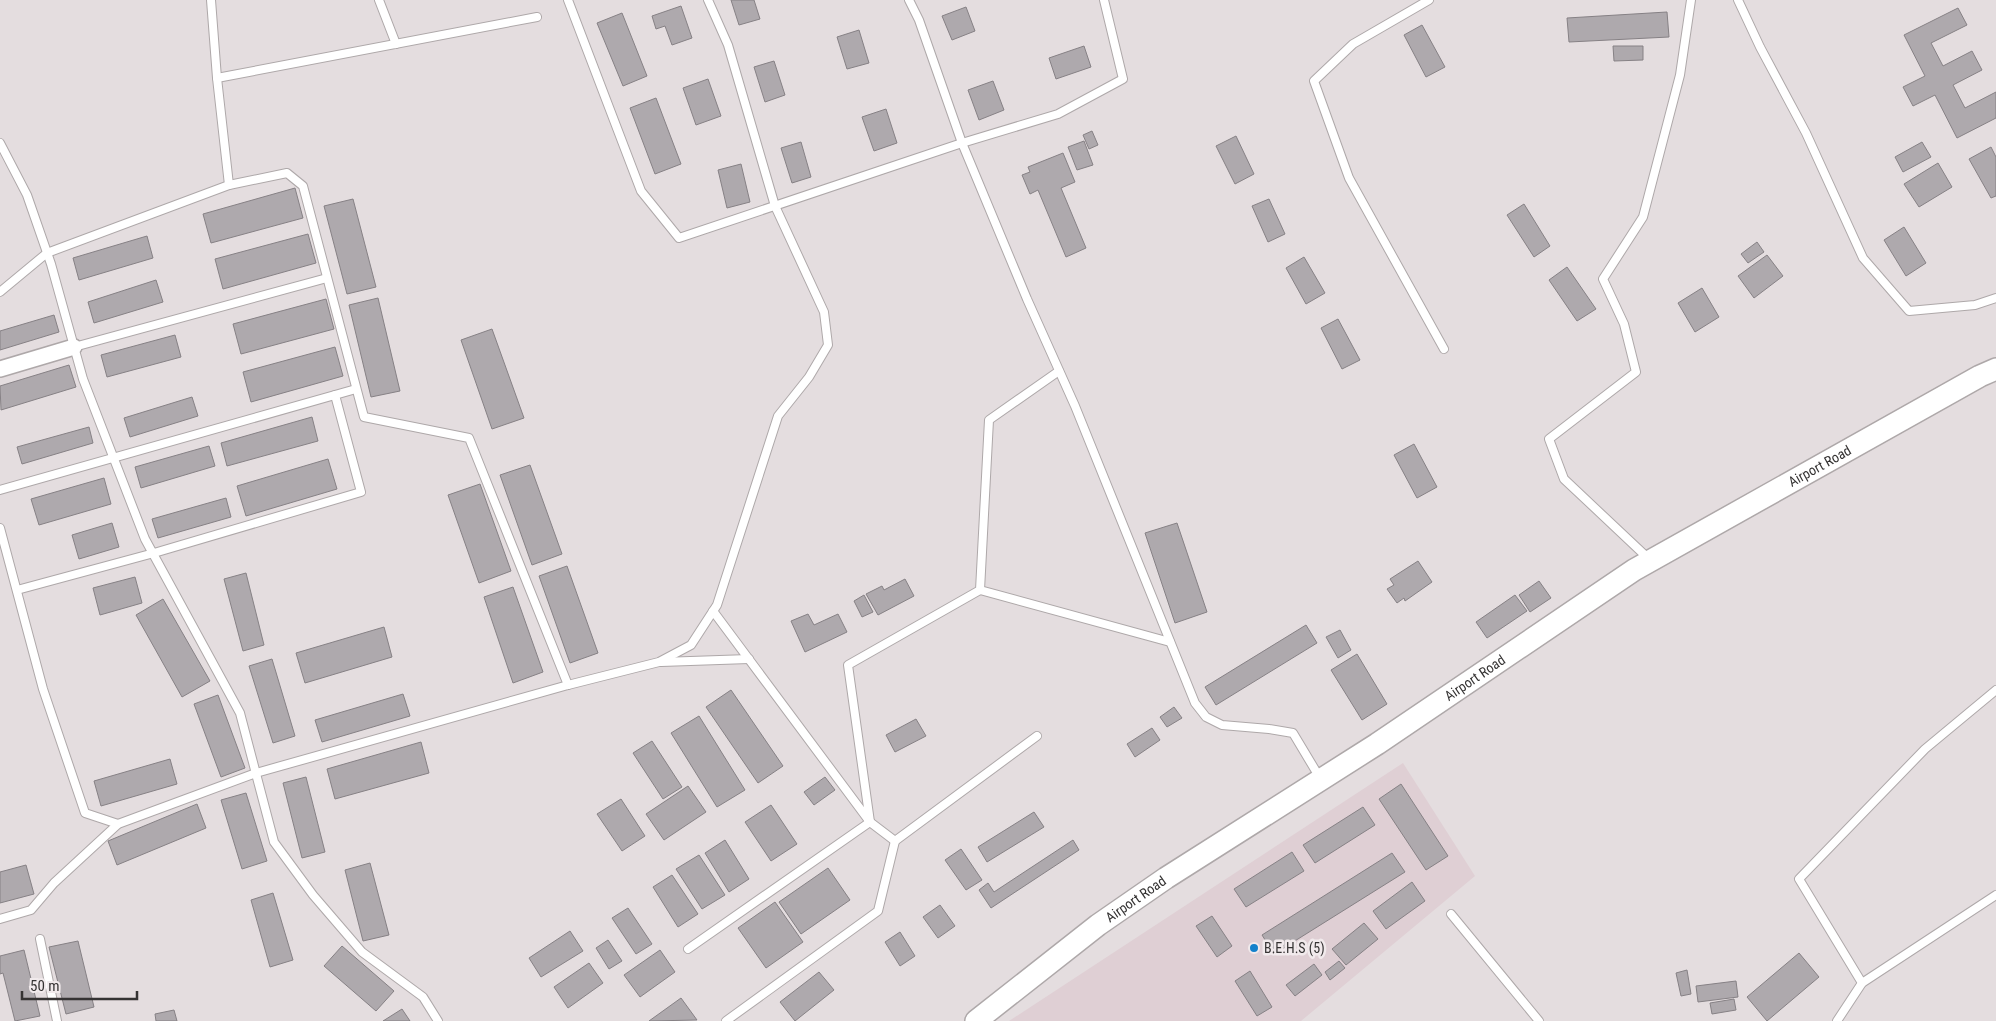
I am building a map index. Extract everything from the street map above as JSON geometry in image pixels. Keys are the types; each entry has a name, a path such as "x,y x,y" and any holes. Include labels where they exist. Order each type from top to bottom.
{"main road":[{"name":"Airport Road","path":"976,1021 1098,925 1166,878 1321,779 1634,570 1980,376 1996,369"}],"street":[{"path":"0,369 74,347"}],"lane":[{"path":"211,0 217,78 229,185"},
{"path":"380,0 396,44"},
{"path":"568,0 641,191 679,238 962,143 1058,114 1123,78 1104,0"},
{"path":"658,662 690,645 717,605 778,416 809,377 828,345 824,312 775,206 728,45 708,0"},
{"path":"909,0 919,20 962,143 1059,371 1195,703 1206,717 1222,725 1269,728 1293,733 1321,779"},
{"path":"1429,0 1353,44 1314,81 1349,178 1444,349"},
{"path":"1651,561 1564,479 1549,439 1636,372 1624,324 1603,279 1643,217 1680,75 1691,0"},
{"path":"1738,0 1760,48 1806,133 1863,258 1909,311 1975,305 1996,298"},
{"path":"217,78 537,17"},
{"path":"0,143 27,195 47,253 83,379 145,539 240,713 274,842 313,895 362,952 423,997 438,1021"},
{"path":"0,292 47,253 229,185 287,174 302,186 364,417 469,438 568,685"},
{"path":"74,347 327,278"},
{"path":"980,590 989,420 1059,371"},
{"path":"0,490 356,389"},
{"path":"17,590 154,554 361,492 335,395"},
{"path":"0,528 43,689 85,813 118,824"},
{"path":"870,822 848,666 980,590 1170,642"},
{"path":"713,611 870,822 895,841"},
{"path":"0,919 31,910 54,884 118,824 256,773 568,685 658,662 749,659"},
{"path":"1862,983 1799,878 1925,749 1996,690"},
{"path":"726,1021 878,911 895,841 1037,736"},
{"path":"688,949 870,822"},
{"path":"1837,1021 1862,983 1996,895"},
{"path":"1451,914 1539,1021"},
{"path":"40,939 58,1021"}],"shaded area":[{"name":"B.E.H.S (5)","path":"1403,763 1475,876 1301,1021 1009,1021"}],"building":[{"path":"731,0 754,0 760,19 739,25"},
{"path":"681,6 692,38 672,45 665,26 656,29 652,16"},
{"path":"966,7 975,31 952,40 942,16"},
{"path":"1958,8 1967,25 1931,43 1943,66 1972,51 1982,70 1953,85 1965,108 1996,92 1996,118 1957,138 1935,95 1913,106 1903,87 1925,76 1904,35"},
{"path":"1667,12 1669,37 1569,42 1567,18"},
{"path":"622,13 647,76 623,86 597,23"},
{"path":"1422,25 1445,67 1426,77 1404,35"},
{"path":"859,30 869,63 847,69 837,37"},
{"path":"1084,46 1091,67 1056,79 1049,58"},
{"path":"1613,46 1643,46 1643,60 1614,61"},
{"path":"774,61 785,95 765,102 754,67"},
{"path":"708,79 721,116 696,125 683,88"},
{"path":"993,81 1004,110 979,120 968,90"},
{"path":"656,98 681,164 655,174 630,108"},
{"path":"886,109 897,143 874,151 862,117"},
{"path":"1092,131 1098,145 1089,149 1083,135"},
{"path":"1236,136 1254,174 1235,184 1216,146"},
{"path":"1084,141 1093,165 1077,170 1068,147"},
{"path":"801,142 811,177 792,183 781,148"},
{"path":"1922,142 1931,157 1903,172 1895,157"},
{"path":"1991,147 1996,157 1996,196 1991,198 1969,159"},
{"path":"1063,153 1075,182 1061,188 1086,248 1066,257 1038,190 1030,194 1022,175 1030,172 1028,167"},
{"path":"1938,163 1952,187 1919,207 1904,184"},
{"path":"741,164 750,202 727,208 718,170"},
{"path":"295,188 303,218 211,243 203,214"},
{"path":"353,199 376,287 347,294 324,206"},
{"path":"1269,199 1285,234 1268,242 1252,206"},
{"path":"1524,204 1550,246 1534,257 1507,215"},
{"path":"1904,227 1926,263 1906,276 1884,240"},
{"path":"308,234 316,263 223,289 215,259"},
{"path":"147,236 153,258 79,280 73,258"},
{"path":"1757,242 1764,252 1748,263 1741,254"},
{"path":"1767,255 1783,276 1754,298 1738,276"},
{"path":"1304,257 1325,293 1306,304 1286,268"},
{"path":"1567,267 1596,309 1577,321 1549,280"},
{"path":"156,280 163,302 94,323 88,302"},
{"path":"1702,288 1719,317 1695,332 1678,303"},
{"path":"378,298 400,391 371,397 349,305"},
{"path":"326,299 334,329 241,354 233,324"},
{"path":"54,315 59,332 0,350 0,331"},
{"path":"1338,319 1360,360 1342,369 1321,328"},
{"path":"492,329 524,418 492,429 461,340"},
{"path":"175,335 181,357 107,377 101,355"},
{"path":"335,347 343,376 251,402 243,372"},
{"path":"69,365 76,387 1,410 0,386"},
{"path":"192,397 198,416 130,437 124,418"},
{"path":"312,417 318,441 227,466 221,443"},
{"path":"89,427 93,443 22,464 17,447"},
{"path":"1414,444 1437,487 1417,498 1394,455"},
{"path":"209,446 215,466 141,488 135,467"},
{"path":"328,459 337,489 246,516 237,486"},
{"path":"530,465 562,554 532,565 500,475"},
{"path":"104,478 111,504 39,525 31,499"},
{"path":"480,484 511,571 479,583 448,495"},
{"path":"226,498 231,517 158,538 152,519"},
{"path":"112,523 119,547 79,559 72,535"},
{"path":"1177,523 1207,612 1175,623 1145,533"},
{"path":"1418,561 1432,582 1405,601 1404,598 1397,603 1387,589 1394,585 1390,579"},
{"path":"567,566 598,653 570,663 539,576"},
{"path":"246,573 264,645 243,651 224,579"},
{"path":"135,577 142,603 100,615 93,588"},
{"path":"905,579 914,596 878,615 866,594 882,586 884,590"},
{"path":"1539,581 1551,598 1530,612 1519,595"},
{"path":"513,587 543,672 513,683 484,597"},
{"path":"864,595 873,612 862,617 854,601"},
{"path":"1515,595 1527,611 1487,638 1476,622"},
{"path":"163,599 210,681 182,697 136,615"},
{"path":"808,614 814,625 838,614 847,632 805,652 791,621"},
{"path":"1306,625 1317,643 1216,705 1205,687"},
{"path":"384,627 392,657 305,683 296,653"},
{"path":"1340,630 1351,650 1338,658 1326,637"},
{"path":"1357,654 1387,704 1362,720 1331,670"},
{"path":"272,659 295,736 273,743 249,666"},
{"path":"731,690 783,766 758,783 706,707"},
{"path":"403,694 410,716 322,742 315,720"},
{"path":"218,695 245,768 221,777 194,704"},
{"path":"1174,707 1182,718 1167,727 1160,717"},
{"path":"699,716 745,790 717,807 671,733"},
{"path":"916,719 926,736 895,752 886,735"},
{"path":"1152,728 1160,740 1135,757 1127,744"},
{"path":"652,741 682,787 663,799 633,753"},
{"path":"421,742 429,773 335,799 327,769"},
{"path":"170,759 177,784 101,806 94,781"},
{"path":"306,777 325,852 302,858 283,783"},
{"path":"825,777 835,790 814,805 804,792"},
{"path":"1401,784 1448,856 1426,870 1379,799"},
{"path":"688,786 706,812 664,840 646,814"},
{"path":"246,793 267,861 242,869 221,800"},
{"path":"621,799 645,836 622,851 597,814"},
{"path":"197,804 206,828 117,865 108,841"},
{"path":"771,805 797,844 771,861 745,822"},
{"path":"1363,807 1375,825 1315,863 1303,845"},
{"path":"1034,812 1044,827 987,862 978,847"},
{"path":"725,840 749,879 729,892 705,853"},
{"path":"1073,840 1079,850 991,908 979,890 988,883 994,892"},
{"path":"961,849 982,880 966,890 945,860"},
{"path":"1292,852 1304,871 1246,907 1234,889"},
{"path":"1392,853 1405,872 1274,954 1262,935"},
{"path":"699,855 725,895 702,909 676,869"},
{"path":"370,863 389,935 363,941 345,870"},
{"path":"26,865 34,894 0,903 0,872"},
{"path":"828,868 850,900 801,934 779,902"},
{"path":"672,875 698,914 678,927 653,887"},
{"path":"1412,882 1425,901 1386,929 1373,911"},
{"path":"273,893 293,960 270,967 251,900"},
{"path":"775,902 803,942 766,968 738,928"},
{"path":"940,905 955,926 938,938 923,917"},
{"path":"628,908 652,944 636,954 612,918"},
{"path":"1212,916 1232,946 1217,957 1196,926"},
{"path":"1364,923 1378,939 1346,965 1332,949"},
{"path":"570,931 583,951 541,977 529,958"},
{"path":"900,932 915,956 900,966 885,942"},
{"path":"608,940 622,961 609,969 596,948"},
{"path":"78,941 94,1007 66,1014 49,947"},
{"path":"342,946 394,991 376,1011 324,966"},
{"path":"24,950 40,1016 15,1021 3,973 0,974 0,956"},
{"path":"660,950 675,972 640,997 624,975"},
{"path":"1799,953 1819,977 1767,1021 1747,997"},
{"path":"1339,961 1345,968 1330,980 1325,972"},
{"path":"589,963 603,983 568,1008 554,987"},
{"path":"1314,964 1322,975 1295,996 1286,985"},
{"path":"1687,970 1691,994 1681,996 1676,973"},
{"path":"1250,971 1272,1007 1257,1016 1235,981"},
{"path":"819,972 834,990 795,1021 780,1002"},
{"path":"1736,981 1738,997 1698,1002 1696,986"},
{"path":"681,998 697,1020 649,1021"},
{"path":"1734,999 1736,1010 1712,1014 1710,1003"},
{"path":"402,1009 410,1021 383,1021"},
{"path":"174,1010 177,1021 156,1021 155,1014"}],"place":[{"name":"B.E.H.S (5)","path":"1254,948"}]}
